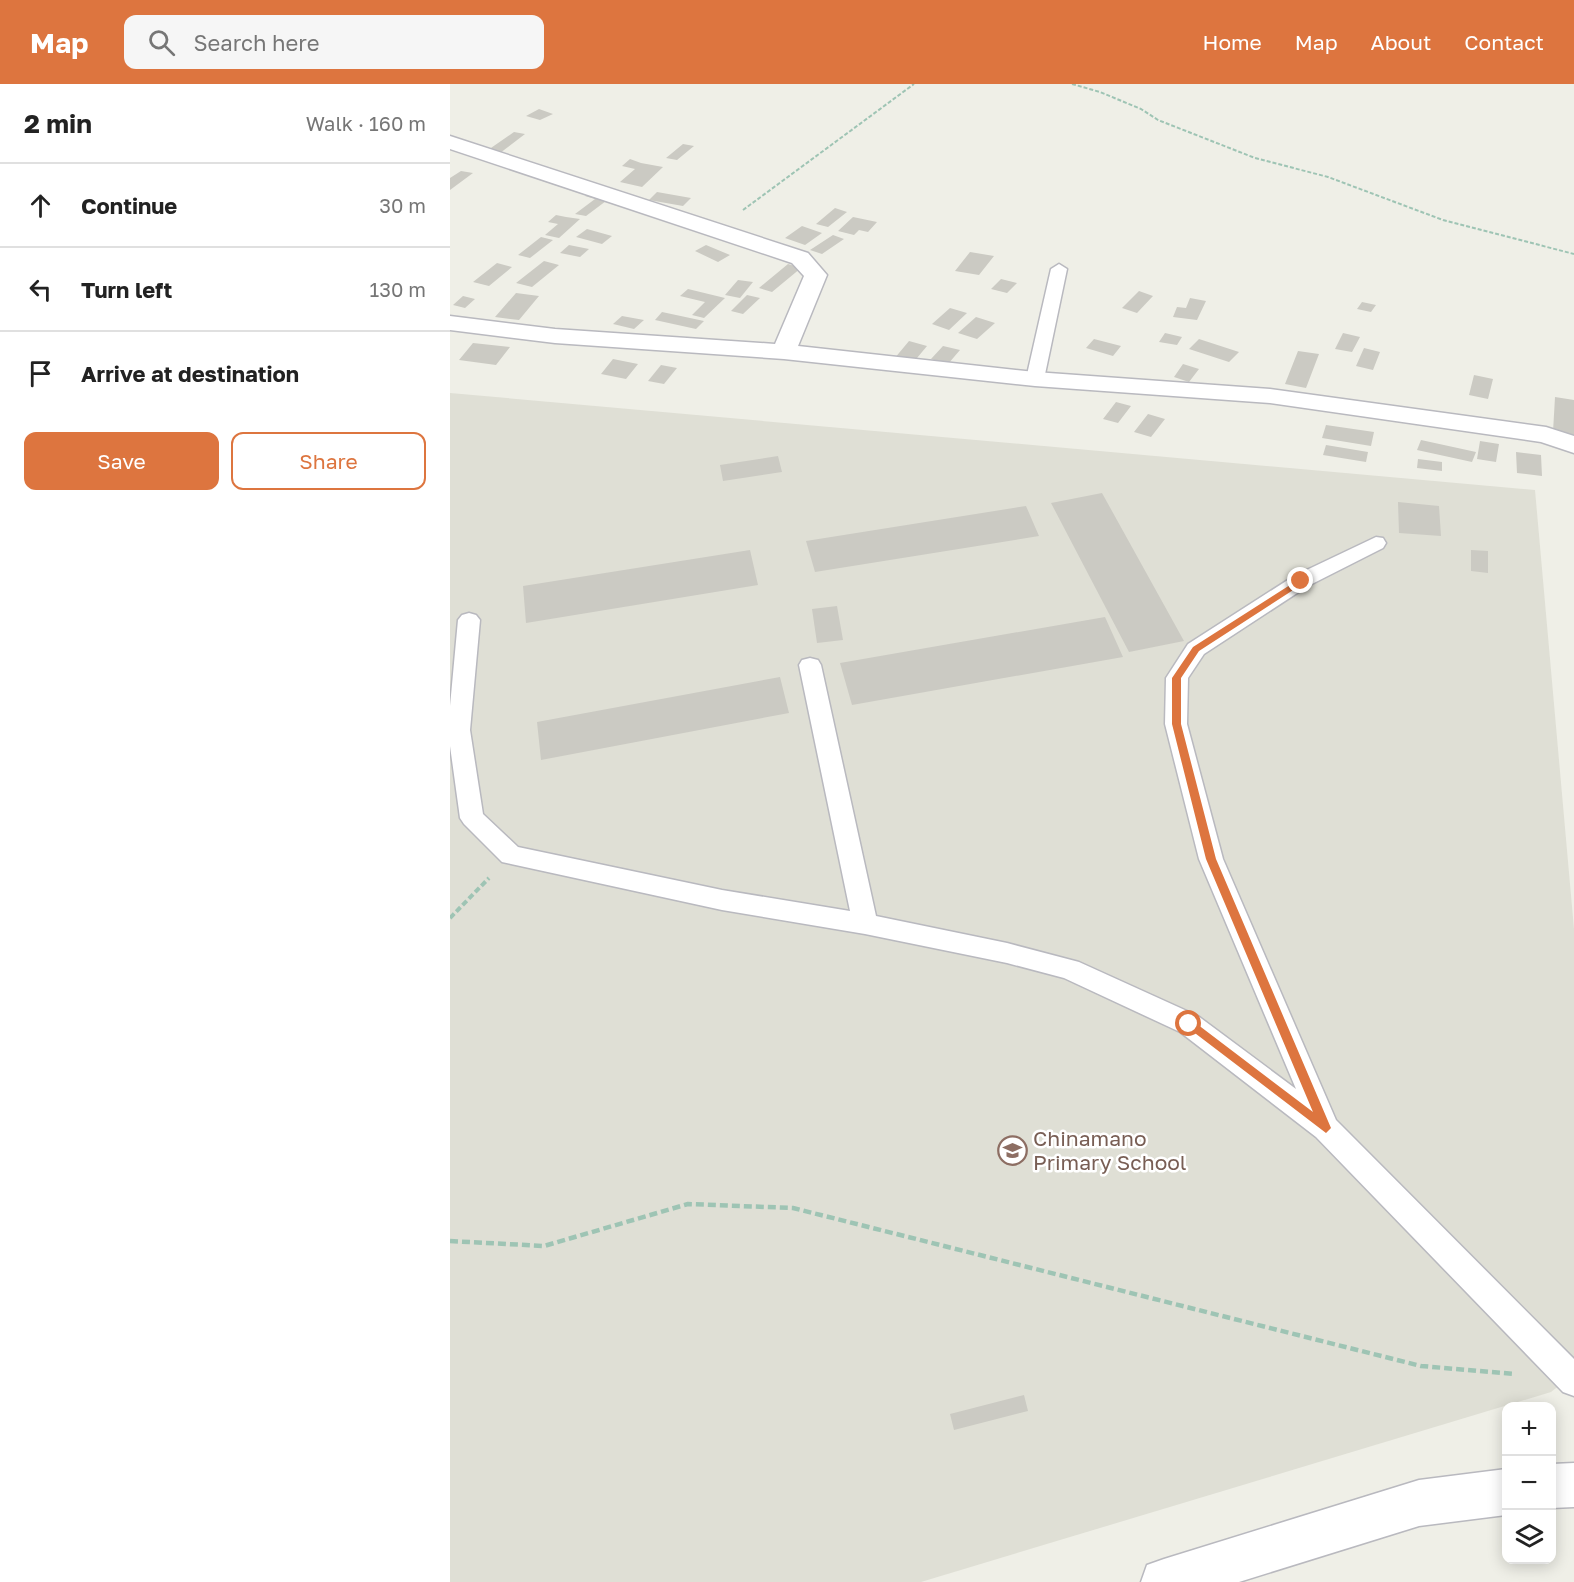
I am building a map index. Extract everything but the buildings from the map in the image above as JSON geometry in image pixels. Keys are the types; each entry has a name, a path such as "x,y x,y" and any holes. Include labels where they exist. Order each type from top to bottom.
{"street":[{"path":"450,142 800,258 816,275 784,352"},
{"path":"450,323 555,336 784,352 1035,379 1270,396 1546,435 1574,445"},
{"path":"1556,1486 1574,1485"},
{"path":"1164,1582 1419,1503 1502,1493"}],"lane":[{"path":"1035,379 1059,269"},
{"path":"1326,1128 1211,859 1176,724 1177,678 1196,649 1301,581 1376,543"},
{"path":"469,620 459,730 472,818 511,855 722,900 865,924 1007,953 1070,969 1189,1024 1326,1128 1573,1380"},
{"path":"810,666 865,924"}],"path":[{"path":"718,229 914,84"},
{"path":"1072,84 1100,92 1141,109 1158,120 1255,158 1328,177 1443,220 1574,254"},
{"path":"450,918 511,855"},
{"path":"450,1241 544,1246 688,1204 793,1208 1421,1366 1573,1380"}],"shaded area":[{"name":"Chinamano Primary School","path":"450,393 1535,490 1574,929 1574,1374 1551,1392 1518,1402 1502,1402 1502,1407 921,1582 450,1582"}],"place":[{"name":"Chinamano Primary School","path":"1012,1151"}],"route":[{"path":"1189,1024 1326,1128 1211,859 1176,724 1177,678 1196,649 1301,581"}]}
